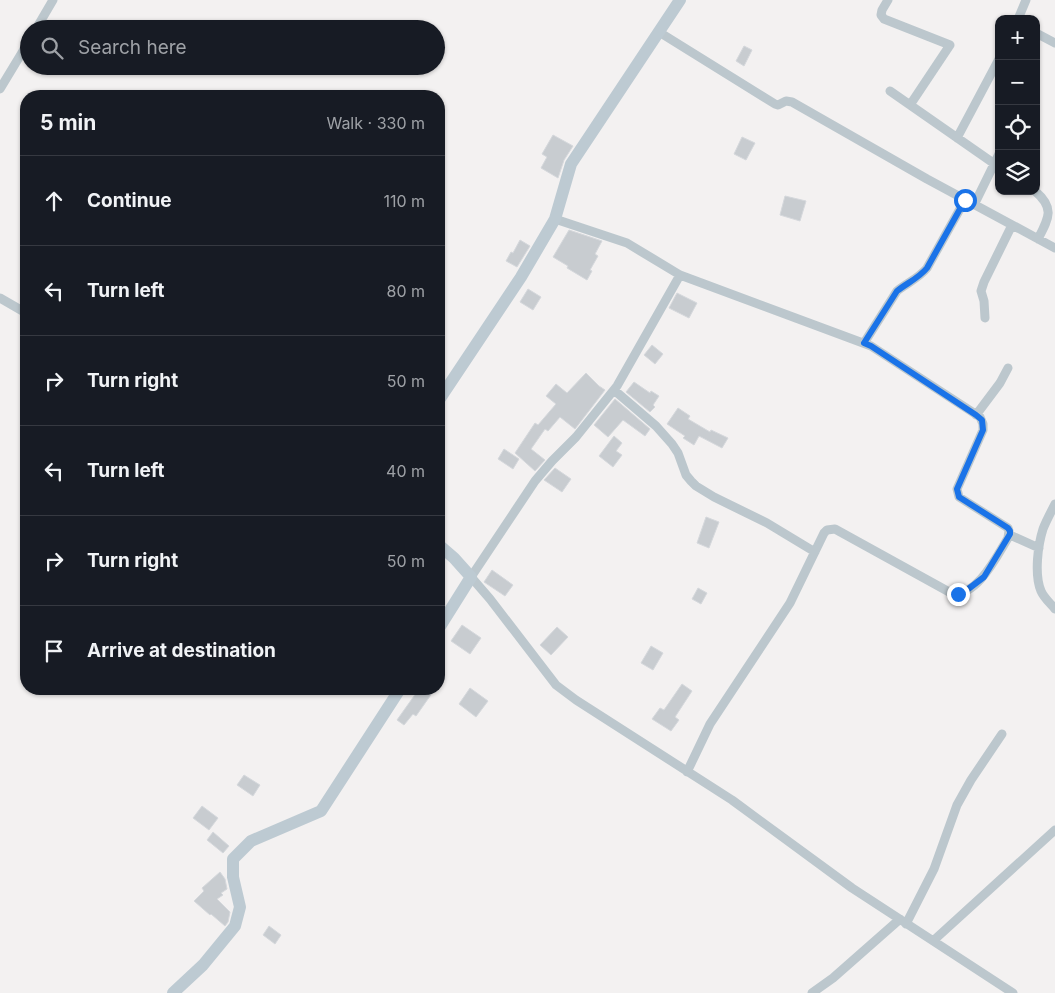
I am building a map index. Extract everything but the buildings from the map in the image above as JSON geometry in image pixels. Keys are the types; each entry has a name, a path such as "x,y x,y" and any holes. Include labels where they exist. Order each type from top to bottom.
{"street":[{"path":"41,20 53,0"},
{"path":"445,391 521,277 555,219 571,164 680,0"},
{"path":"888,0 882,10 881,15 884,19 950,45 910,105"},
{"path":"1020,15 1026,0"},
{"path":"659,32 775,104 778,105 786,101 792,102 974,205 1055,248"},
{"path":"1040,35 1055,42"},
{"path":"0,89 20,56"},
{"path":"957,138 998,60"},
{"path":"890,91 995,165"},
{"path":"974,205 995,168"},
{"path":"1038,239 1050,213 1049,205 1040,195"},
{"path":"864,343 897,291 922,275 927,268 965,200"},
{"path":"555,219 623,241 680,275 871,346 976,415 982,420 983,430 957,489 959,497 1008,528 1010,534 1039,548"},
{"path":"986,318 981,291 1012,225"},
{"path":"445,618 535,481 576,437 614,390 680,275"},
{"path":"0,298 20,310"},
{"path":"976,415 1000,383 1008,368"},
{"path":"614,390 656,426 672,444 678,453 686,475 696,486 767,523 815,552"},
{"path":"1055,504 1043,530 1039,548 1038,571 1040,589 1044,597 1055,609"},
{"path":"687,772 710,724 786,608 824,533 828,530 835,529 951,593 958,594 963,593 984,577 1010,534"},
{"path":"445,550 490,598 556,685 576,700 732,800 852,888 1014,993"},
{"path":"173,993 203,965 235,926 240,907 233,877 233,860 251,841 321,811 396,695"},
{"path":"812,993 903,921 934,869 957,805 971,780 1002,734"},
{"path":"933,941 1055,830"}],"route":[{"path":"958,594 963,593 984,577 1010,534 1008,528 959,497 957,489 983,430 982,420 864,343 897,291 922,275 927,268 965,200"}]}
